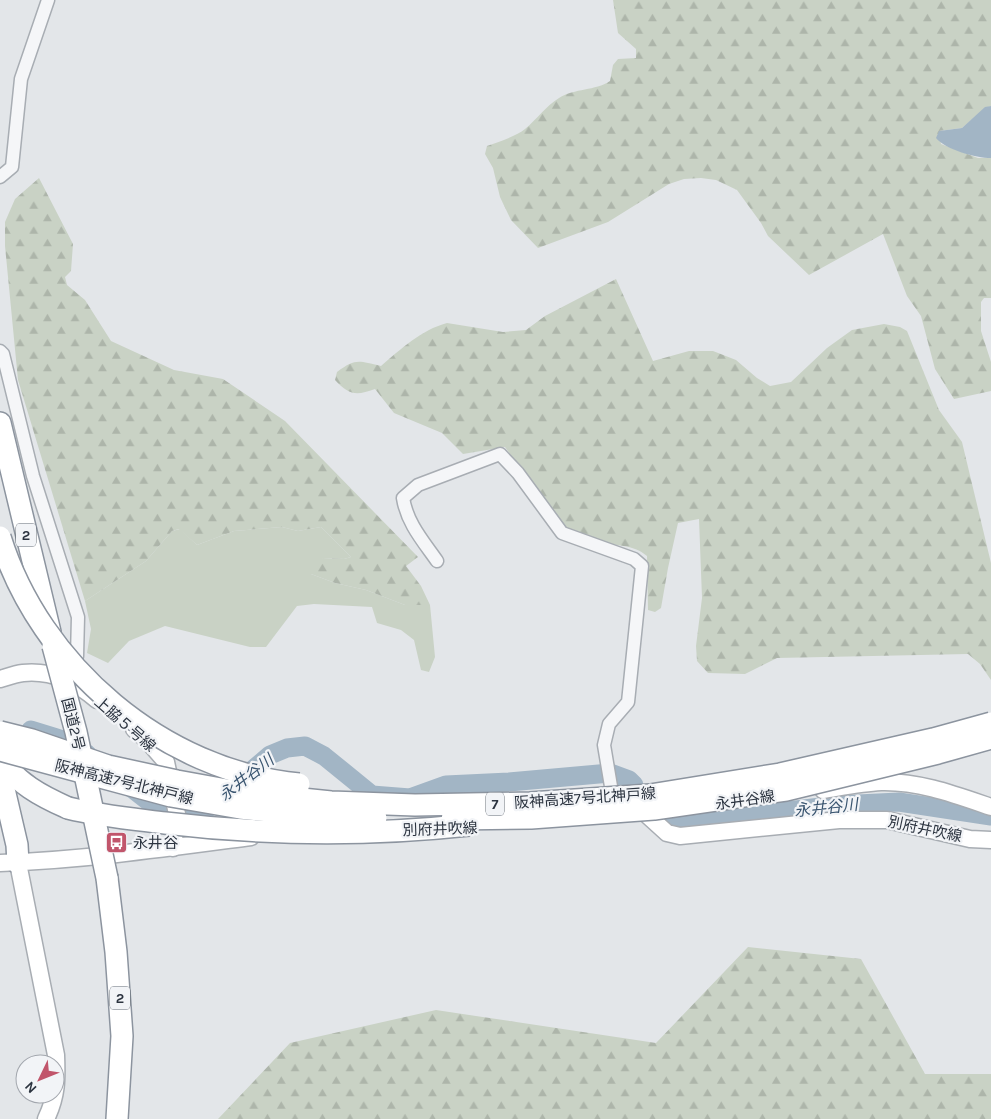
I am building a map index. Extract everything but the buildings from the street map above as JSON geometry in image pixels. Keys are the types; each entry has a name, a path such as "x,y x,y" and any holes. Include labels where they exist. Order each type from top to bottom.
{"highway":[{"name":"国道2号","path":"0,424 53,646 76,732 107,878 116,952 122,1036 117,1119"},
{"path":"0,537 4,552 22,590 44,628 64,654 87,680 117,708 182,749 224,767 277,782 530,811"},
{"name":"阪神高速7号北神戸線","path":"0,732 32,740 108,766 243,793 340,802 530,811 650,795 780,774 933,739 991,722"},
{"name":"阪神高速7号北神戸線","path":"0,750 171,796 240,808 328,817 413,819 530,811 654,809 786,790 938,753 991,738"},
{"path":"0,757 18,780 42,796 68,808 96,815 208,828 323,834 415,831 530,811"},
{"path":"0,772 17,845 9,863"},
{"path":"0,801 10,845 9,863"}],"street":[{"path":"0,177 12,167 21,79 48,0"},
{"path":"0,351 3,354 33,476 78,617 77,656 65,680"},
{"path":"437,561 411,524 403,498 418,485 500,454 518,473 562,533 634,559 642,566 628,702 609,724 604,745 617,817"},
{"name":"上脇５号線","path":"0,679 22,673 48,673 83,688 146,739 166,762 177,814 173,848"},
{"name":"永井谷線","path":"645,813 882,782 943,791 991,807"},
{"name":"別府井吹線","path":"9,863 173,848 269,835 460,830 645,813 667,833 680,836 839,820 887,820 970,839 991,840"},
{"path":"9,863 56,1055 58,1082 53,1105 46,1119"}],"green space":[{"path":"613,0 991,0 991,106 985,108 962,128 939,131 941,144 978,158 991,158 991,298 984,298 981,302 981,331 991,362 991,391 954,399 935,369 921,316 907,296 883,234 809,275 768,236 737,190 716,180 701,178 684,179 669,184 608,222 538,248 511,220 500,197 493,168 485,154 487,146 522,132 559,98 610,81 613,65 618,59 636,58 636,49 618,33"},
{"path":"39,178 73,244 71,271 65,277 67,285 85,300 111,341 174,370 223,379 285,421 418,557 406,566 421,586 430,605 405,605 366,590 335,583 311,574 306,569 307,561 323,558 344,559 351,557 321,527 298,531 282,527 234,531 197,545 179,529 172,531 146,561 85,601 18,380 5,246 5,222 15,199"},
{"path":"616,279 653,361 689,351 713,351 736,360 757,378 770,386 791,382 827,348 852,330 884,324 900,327 907,331 939,410 962,442 991,563 991,680 980,664 968,654 777,658 745,674 708,673 697,661 696,646 702,598 699,519 678,523 661,608 655,612 648,610 647,556 630,547 587,539 563,527 558,523 505,447 463,454 442,433 394,413 375,389 363,393 353,393 344,389 335,380 337,372 349,364 362,362 381,366 420,335 447,323 503,332 526,330 545,316"},
{"path":"282,527 298,531 321,527 351,557 344,559 323,558 311,574 335,583 366,590 405,605 430,605 435,657 429,672 421,670 414,640 401,630 377,623 372,607 314,604 297,606 266,647 250,647 165,626 129,641 108,663 87,653 91,629 85,601 146,561 172,531 180,529 197,545 234,531"},
{"path":"748,947 861,959 925,1074 991,1074 991,1119 218,1119 290,1043 436,1010 656,1043"}],"water":[{"path":"991,106 991,158 977,157 962,152 947,146 936,138 939,131 962,128 985,107"}],"waterway":[{"name":"永井谷川","path":"31,730 70,742 87,754"},
{"name":"永井谷川","path":"129,786 166,815 196,818 270,755 287,748 305,746 324,756 372,795 410,798 446,785 509,782 610,773 629,780 634,785"},
{"name":"永井谷川","path":"665,817 673,825 837,805 899,802 991,816"}],"place":[{"name":"永井谷","path":"117,843"}]}
